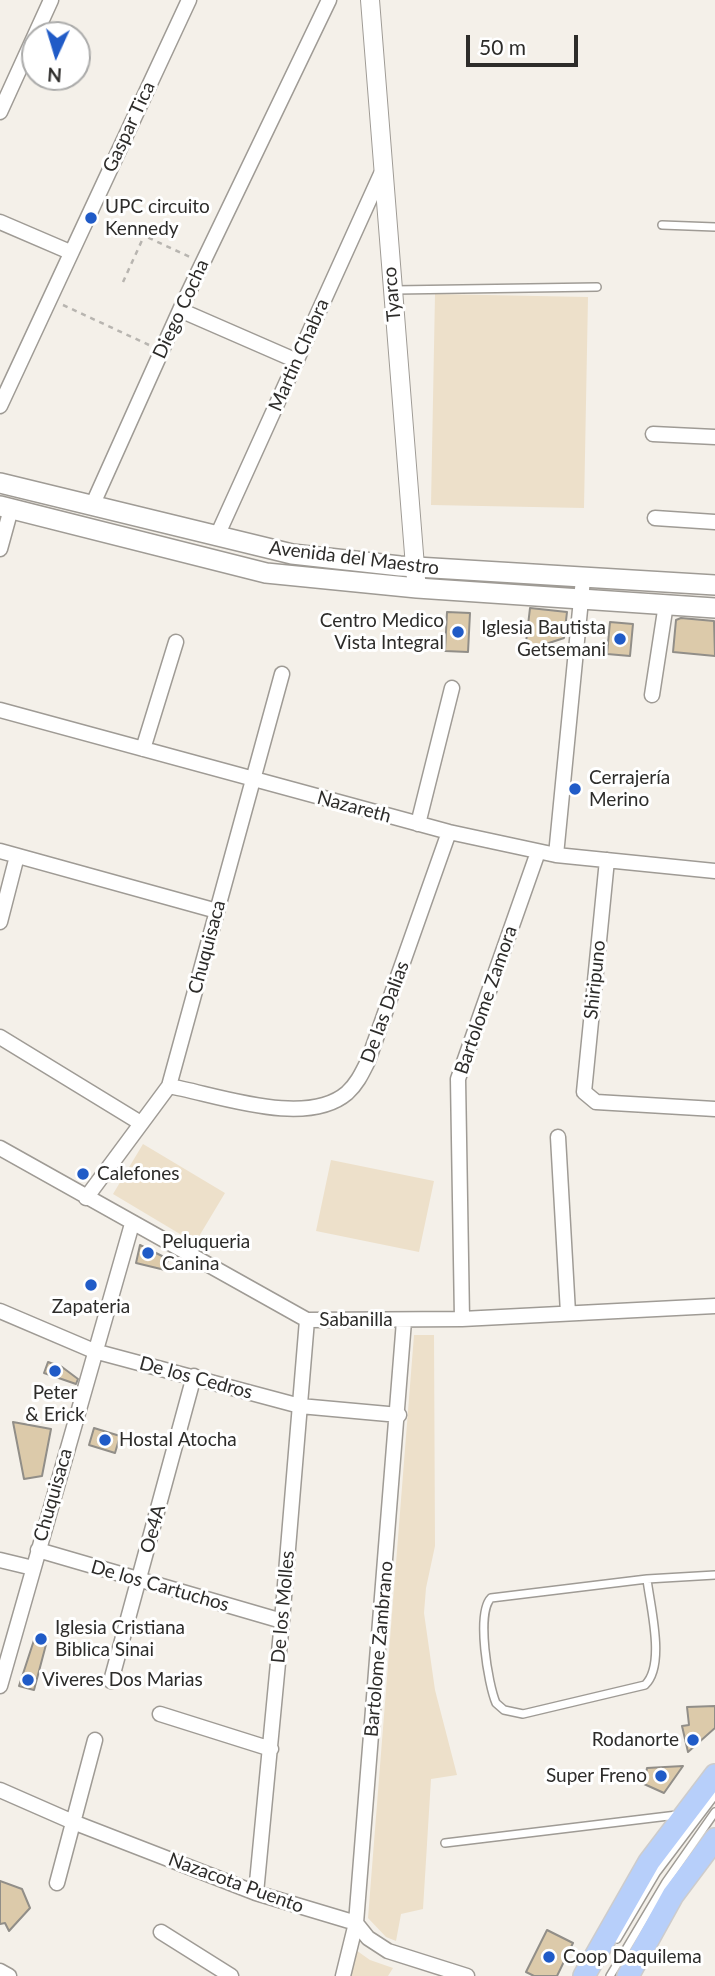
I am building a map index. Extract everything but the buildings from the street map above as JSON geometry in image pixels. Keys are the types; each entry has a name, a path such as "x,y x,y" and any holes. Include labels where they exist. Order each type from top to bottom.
{"main road":[{"name":"Avenida del Maestro","path":"0,483 292,554 415,567 715,585"},
{"name":"Avenida del Maestro","path":"5,507 266,573 417,588 715,608"},
{"path":"120,537 127,515"},
{"path":"334,581 336,559"},
{"path":"593,1971 649,1862 715,1775"},
{"path":"628,1976 673,1895 715,1839"}],"street":[{"path":"0,112 51,0"},
{"name":"Gaspar Tica","path":"0,406 188,0"},
{"name":"Diego Cocha","path":"92,506 180,310 329,0"},
{"name":"Tyarco","path":"366,1 417,588"},
{"name":"Martin Chabra","path":"217,536 381,174"},
{"path":"0,222 70,252"},
{"path":"180,310 297,361"},
{"path":"653,434 715,437"},
{"path":"0,549 5,507"},
{"path":"655,518 715,522"},
{"path":"556,855 583,579"},
{"path":"652,695 666,604"},
{"path":"143,749 176,642"},
{"name":"Chuquisaca","path":"86,1198 139,1122 169,1086 282,674"},
{"path":"418,824 452,688"},
{"name":"Nazareth","path":"0,710 449,832 556,855 715,871"},
{"name":"De las Dalias","path":"169,1086 299,1109 327,1105 347,1093 368,1061 449,832"},
{"path":"0,851 217,911"},
{"name":"Bartolome Zamora","path":"462,1319 458,1079 538,852"},
{"path":"0,922 17,856"},
{"name":"Shiripuno","path":"607,860 584,1092 588,1099 596,1102 715,1109"},
{"path":"0,1037 139,1122"},
{"path":"558,1137 568,1313"},
{"name":"Sabanilla","path":"0,1148 307,1320 404,1321 715,1306"},
{"name":"Chuquisaca","path":"1,1676 132,1224"},
{"name":"De los Cedros","path":"0,1311 94,1351 300,1406 399,1415"},
{"name":"De los Molles","path":"256,1893 271,1749 307,1320"},
{"name":"Bartolome Zambrano","path":"343,1976 356,1923 399,1415 404,1321"},
{"name":"Oe4A","path":"111,1681 194,1376"},
{"name":"De los Cartuchos","path":"38,1550 282,1622"},
{"path":"0,1560 33,1568"},
{"path":"160,1714 271,1749"},
{"path":"57,1883 95,1740"},
{"name":"Nazacota Puento","path":"0,1790 73,1822 256,1893 356,1923 368,1938 388,1951 467,1976"},
{"path":"160,1932 231,1976"},
{"path":"0,1971 9,1976"}],"lane":[{"path":"662,225 715,227"},
{"path":"391,291 597,287"},
{"path":"647,1578 656,1660 652,1678 645,1685 523,1714 504,1710 496,1703 482,1618 485,1604 491,1598 647,1578 715,1575"},
{"path":"615,1943 656,1873 715,1795"},
{"path":"610,1976 666,1882 715,1812"},
{"path":"445,1843 649,1821 685,1814"},
{"path":"593,1971 608,1954"}],"path":[{"path":"121,225 203,263"},
{"path":"123,282 144,236"},
{"path":"49,299 162,350"}],"shaded area":[{"path":"435,294 588,297 584,508 431,505"},
{"path":"143,1144 225,1193 195,1243 113,1194"},
{"path":"331,1160 434,1181 419,1252 316,1231"},
{"path":"414,1335 434,1335 435,1546 424,1613 435,1690 457,1775 431,1779 423,1909 401,1914 396,1941 386,1937 368,1918"},
{"path":"353,1948 370,1960 393,1968 388,1976 345,1976"}],"place":[{"name":"UPC circuito Kennedy","path":"91,218"},
{"name":"Centro Medico Vista Integral","path":"458,632"},
{"name":"Iglesia Bautista Getsemani","path":"620,639"},
{"name":"Cerrajería Merino","path":"575,789"},
{"name":"Calefones","path":"83,1174"},
{"name":"Peluqueria Canina","path":"148,1253"},
{"name":"Zapateria","path":"91,1285"},
{"name":"Peter & Erick","path":"55,1371"},
{"name":"Hostal Atocha","path":"105,1440"},
{"name":"Iglesia Cristiana Biblica Sinai","path":"41,1639"},
{"name":"Viveres Dos Marias","path":"28,1680"},
{"name":"Rodanorte","path":"693,1740"},
{"name":"Super Freno","path":"661,1776"},
{"name":"Coop Daquilema","path":"549,1957"}]}
